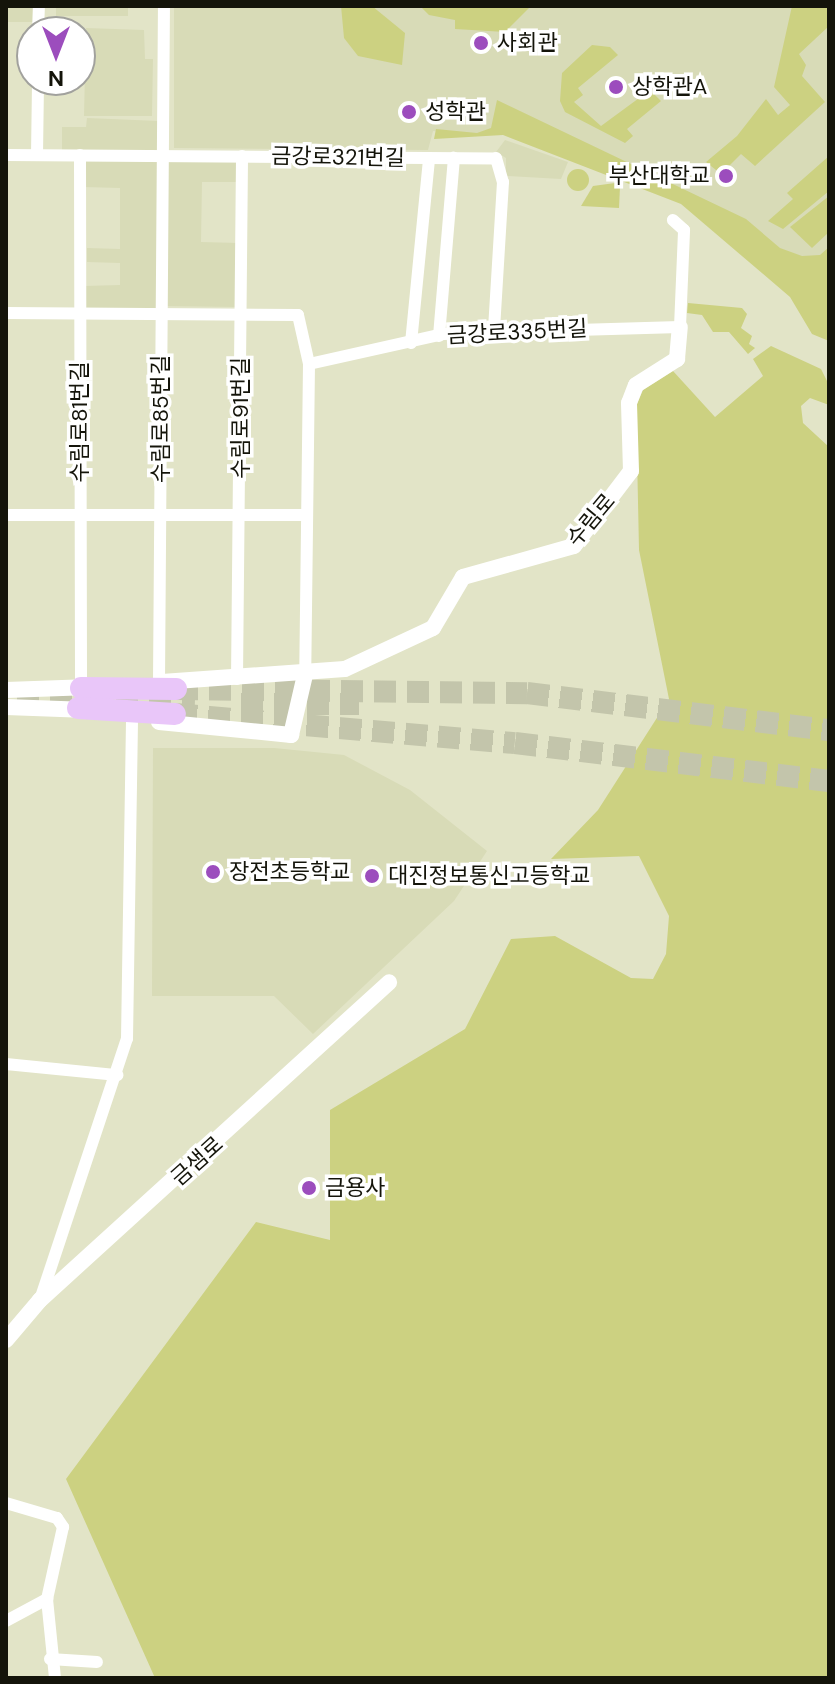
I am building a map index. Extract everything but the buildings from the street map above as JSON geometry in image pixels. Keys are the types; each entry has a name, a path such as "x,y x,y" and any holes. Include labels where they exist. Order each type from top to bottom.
{"highway":[{"path":"79,698 168,686"},
{"path":"79,698 135,715 175,714"}],"main road":[{"name":"수림로","path":"168,686 345,669 433,628 463,577 574,546 631,471 629,403 636,385 677,359 680,327"},
{"path":"135,715 291,735 305,675"},
{"path":"6,690 79,698"},
{"path":"6,707 79,698"},
{"name":"금샘로","path":"6,1340 40,1300 389,982"}],"street":[{"name":"수림로85번길","path":"164,6 161,515 168,686"},
{"path":"37,155 38,96"},
{"name":"금강로321번길","path":"6,155 488,157 500,163 494,330"},
{"name":"수림로81번길","path":"79,698 80,155"},
{"name":"수림로91번길","path":"237,679 241,515 242,156"},
{"path":"411,343 429,158"},
{"path":"439,336 454,158"},
{"name":"수림로","path":"673,220 684,230 680,327"},
{"path":"6,313 298,315 309,364 305,675"},
{"name":"금강로335번길","path":"309,364 439,336 494,330 680,327"},
{"path":"6,515 307,515"},
{"path":"40,1300 127,1039 135,715"},
{"path":"6,1064 117,1075"},
{"path":"6,1503 57,1518 63,1527 47,1599 50,1659 55,1678"},
{"path":"6,1621 47,1599"},
{"path":"50,1659 97,1662"}],"shaded area":[{"path":"6,6 34,6 34,16 16,16 16,22 6,22"},
{"path":"56,6 128,6 128,16 56,16"},
{"name":"부산대학교","path":"174,6 829,6 829,298 682,201 538,140 498,129 478,134 433,131 428,150 174,148"},
{"path":"96,28 144,30 145,59 153,59 152,116 84,116 84,96 96,96"},
{"path":"87,118 159,121 159,151 62,151 62,127 86,127"},
{"path":"505,140 568,162 561,179 506,176 506,158 496,152"},
{"path":"83,159 159,159 159,311 84,311 84,286 120,285 120,263 87,262 87,248 120,249 120,188 83,187"},
{"path":"164,161 238,162 238,182 202,182 201,242 239,243 238,307 163,306"},
{"path":"153,748 274,748 344,755 410,790 487,851 454,901 313,1034 274,996 152,996"}],"green space":[{"path":"341,6 372,6 405,33 402,65 358,56 344,38"},
{"path":"420,6 531,6 505,32 455,29 455,20 429,15"},
{"path":"792,6 829,6 829,26 799,54 806,65 802,76 825,102 755,166 741,154 721,174 706,162 737,136 766,99 778,115 790,105 774,87"},
{"path":"592,45 610,47 618,55 578,88 583,95 574,102 601,126 650,90 661,101 627,129 633,136 625,143 565,112 560,101 562,73"},
{"path":"497,100 746,219 780,248 802,256 820,255 829,247 829,341 812,334 790,297 681,204 503,135 434,139 436,129 477,133 491,128"},
{"path":"829,156 829,191 783,229 768,221 793,199 787,193"},
{"path":"578,169 586,172 589,180 586,188 578,191 570,188 567,180 570,172"},
{"path":"615,183 620,187 619,208 581,206 593,186"},
{"path":"829,196 829,232 812,248 790,227"},
{"path":"688,303 742,308 747,314 741,328 752,336 749,344 755,348 748,354 729,332 713,332 702,315 687,313"},
{"path":"771,346 821,369 829,385 829,405 810,398 801,406 803,423 829,447 829,1678 155,1678 66,1479 256,1222 330,1240 330,1110 465,1029 511,939 555,936 631,978 653,979 666,954 669,916 639,856 551,859 598,810 669,699 639,550 636,406 643,390 673,371 715,417 763,376 753,359"}],"tunnel":[{"path":"176,689 527,693 829,730"},
{"path":"17,696 195,702"},
{"path":"241,704 359,704"},
{"path":"175,714 515,743 829,781"}],"place":[{"name":"사회관","path":"481,43"},
{"name":"상학관A","path":"616,87"},
{"name":"성학관","path":"409,112"},
{"name":"부산대학교","path":"726,176"},
{"name":"장전초등학교","path":"213,872"},
{"name":"대진정보통신고등학교","path":"372,876"},
{"name":"금용사","path":"309,1188"}]}
